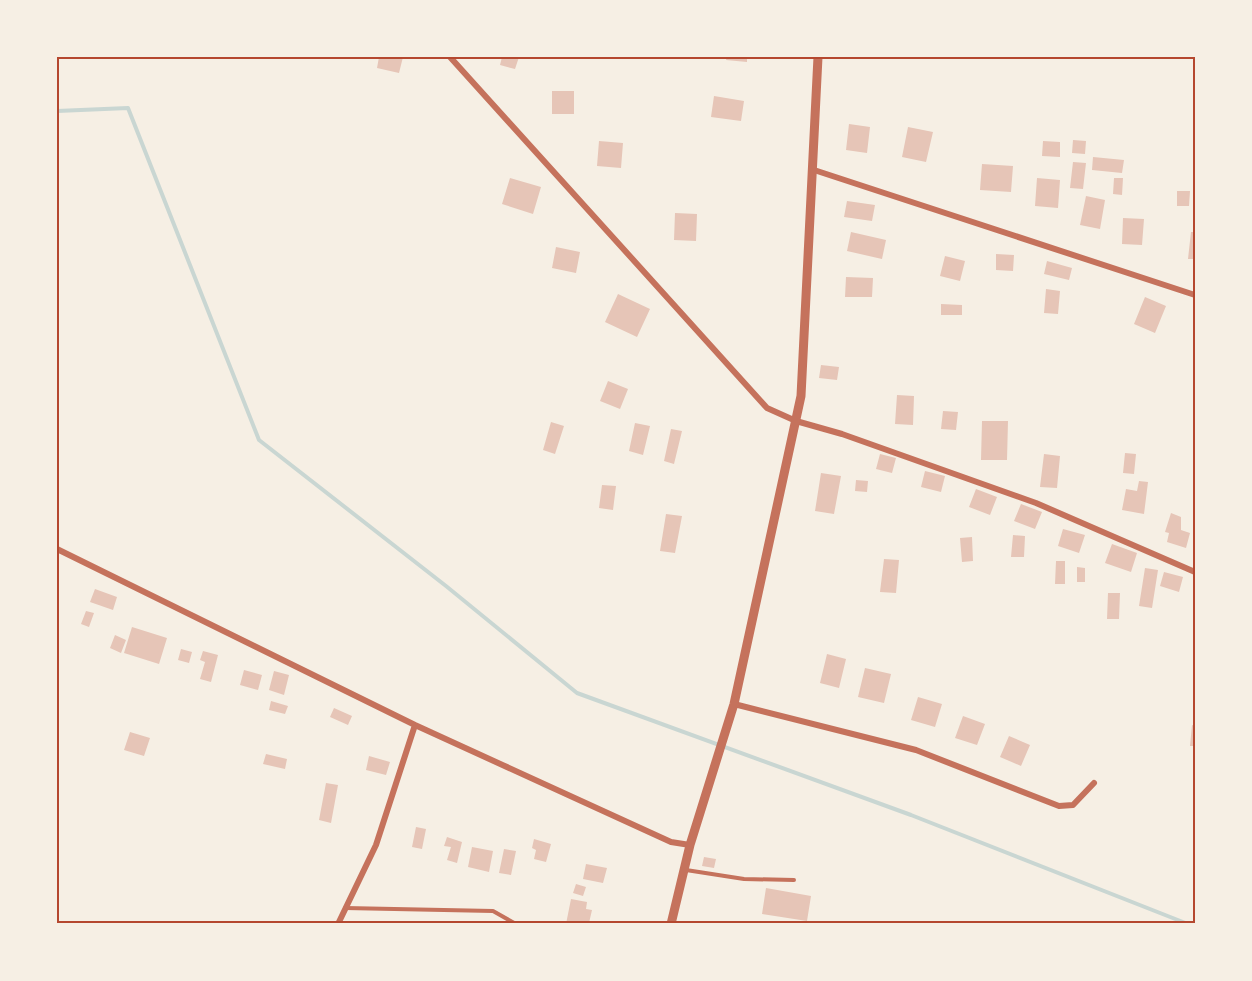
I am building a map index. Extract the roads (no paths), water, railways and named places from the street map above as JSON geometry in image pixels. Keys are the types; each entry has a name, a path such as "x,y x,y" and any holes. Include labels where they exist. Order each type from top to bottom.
{"street":[{"path":"450,57 767,408 796,421 842,434 1036,503 1195,572"},
{"path":"671,924 686,870 690,845 720,755 734,704 796,421 801,384 818,57"},
{"path":"811,169 1195,295"},
{"path":"57,549 415,725 671,842 690,845"},
{"path":"734,704 916,750 1059,806 1073,805 1094,783"},
{"path":"338,924 376,845 415,725"}],"lane":[{"path":"686,870 744,879 794,880"},
{"path":"345,908 494,911 516,924"}],"waterway":[{"path":"57,111 128,108 259,440 446,586 577,693 911,815 1188,924"}]}
